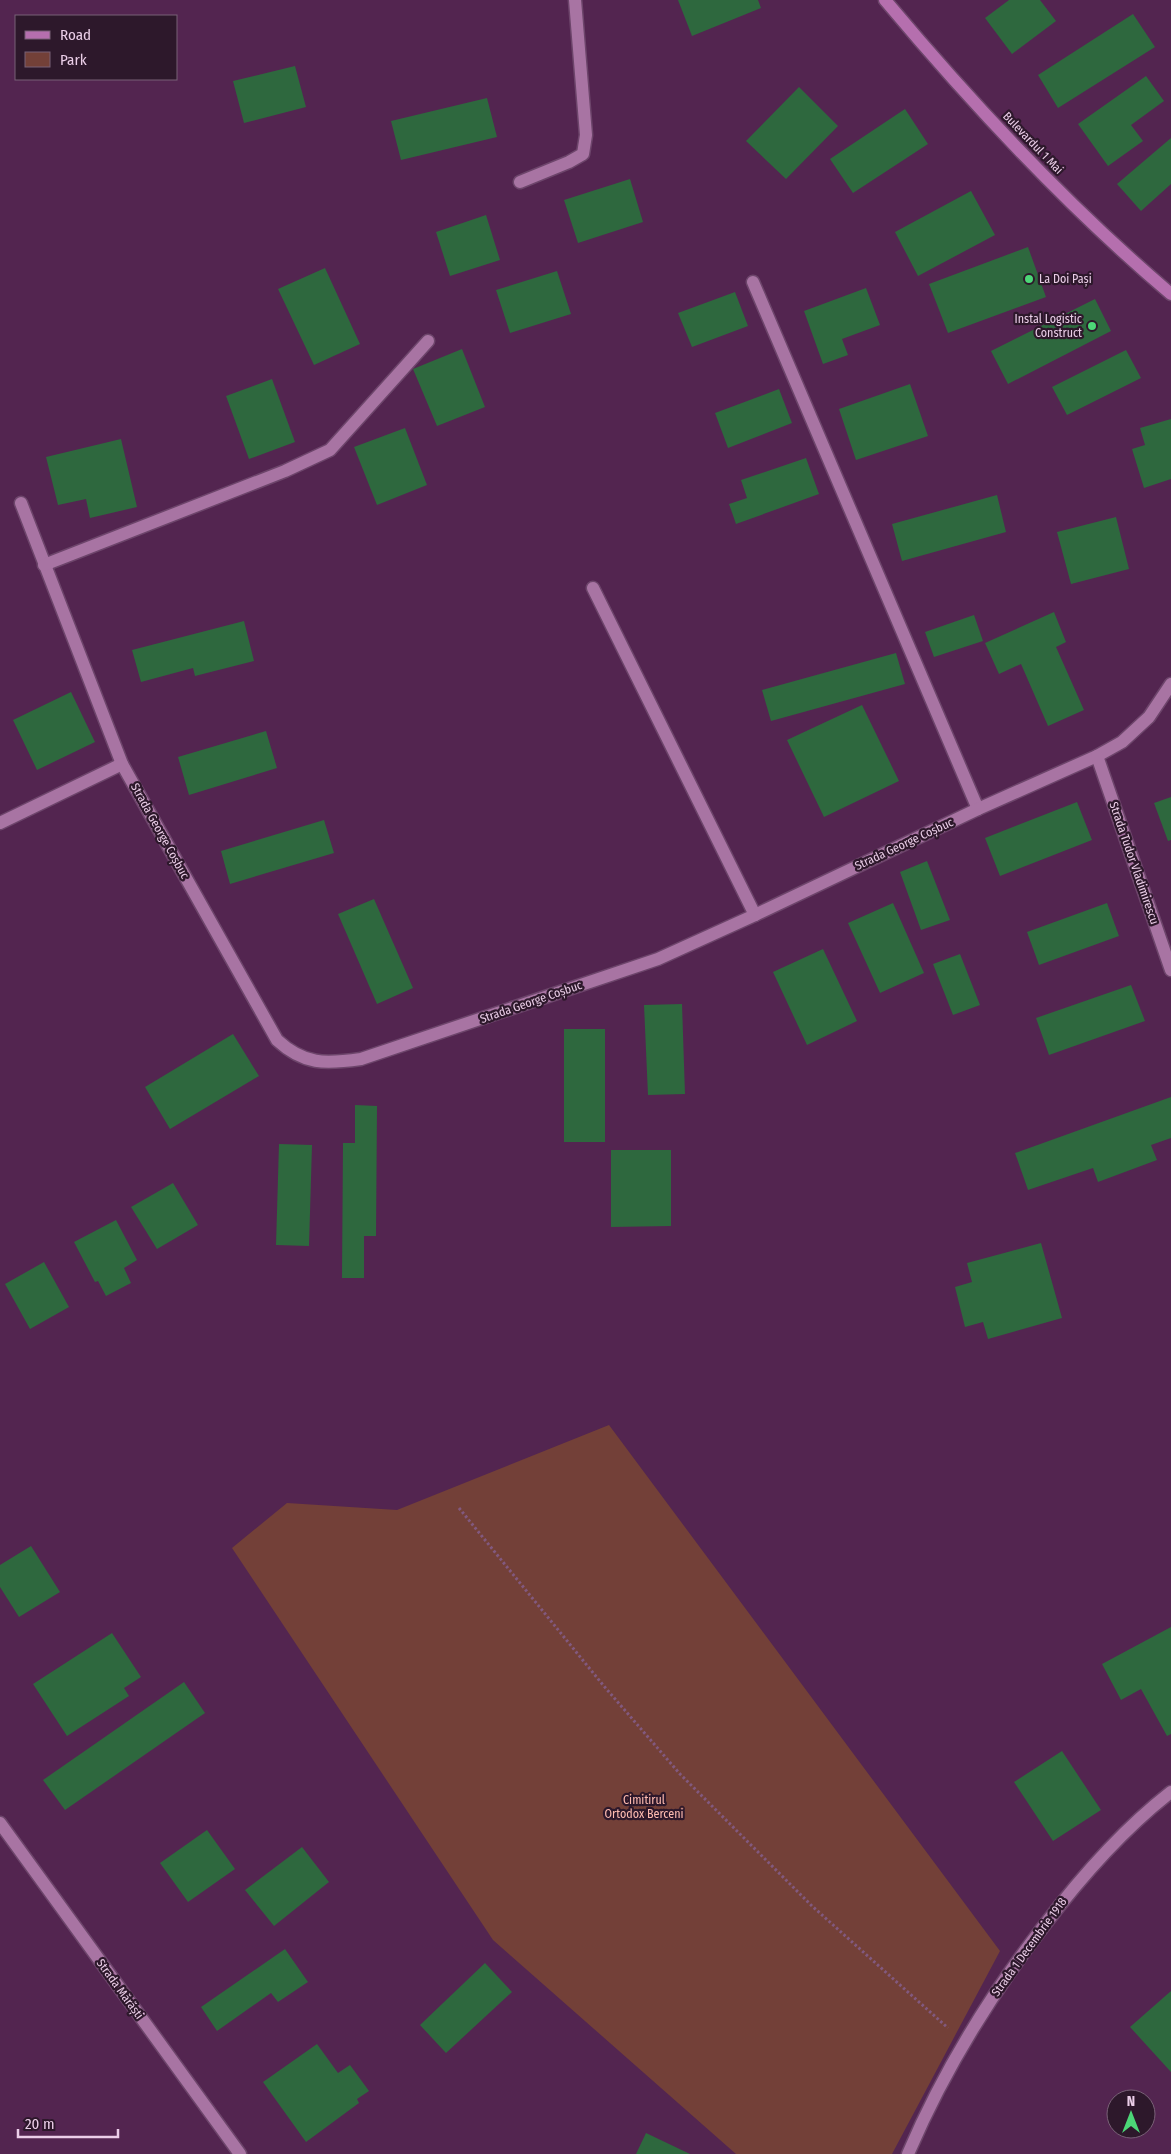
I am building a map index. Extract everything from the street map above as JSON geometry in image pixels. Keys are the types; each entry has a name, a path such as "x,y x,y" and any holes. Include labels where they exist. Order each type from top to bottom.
{"main road":[{"name":"Bulevardul 1 Mai","path":"886,0 930,54 1024,156 1118,250 1171,294"}],"street":[{"path":"520,182 569,162 582,154 586,135 575,0"},
{"path":"753,282 978,809"},
{"path":"44,565 285,471 330,450 428,341"},
{"name":"Strada George Coșbuc","path":"20,503 122,764 277,1040 290,1052 322,1063 361,1059 658,959 978,809 1098,756 1122,742 1149,717 1171,684"},
{"path":"593,588 755,915"},
{"name":"Strada Tudor Vladimirescu","path":"1098,756 1171,970"},
{"path":"0,823 122,764"},
{"name":"Strada 1 Decembrie 1918","path":"908,2154 930,2103 1002,1980 1078,1881 1145,1813 1171,1792"},
{"name":"Strada Mărăști","path":"0,1824 240,2154"}],"path":[{"path":"459,1508 603,1685 680,1774 812,1906 935,2018 965,2041"}],"green space":[{"name":"Cimitirul Ortodox Berceni","path":"609,1425 1000,1951 892,2154 736,2154 493,1940 232,1548 287,1503 397,1510"}],"building":[{"path":"678,0 758,0 761,8 692,36"},
{"path":"1009,0 1040,0 1056,21 1012,54 985,18"},
{"path":"1133,14 1155,47 1058,108 1038,75"},
{"path":"295,66 306,107 244,123 233,81"},
{"path":"1146,76 1164,101 1131,125 1143,141 1108,166 1078,124"},
{"path":"799,87 838,126 786,179 746,141"},
{"path":"487,98 497,137 401,160 391,121"},
{"path":"905,109 928,144 853,193 830,159"},
{"path":"1171,138 1171,184 1141,211 1117,184"},
{"path":"630,179 643,222 578,243 564,200"},
{"path":"971,191 995,235 918,276 895,232"},
{"path":"486,215 500,260 450,276 436,232"},
{"path":"1028,247 1046,297 948,333 929,284"},
{"path":"325,268 360,344 314,365 278,289"},
{"path":"557,271 571,314 510,333 496,290"},
{"path":"866,288 880,325 842,339 848,355 823,364 804,311"},
{"path":"735,292 748,326 692,347 678,313"},
{"path":"1095,299 1111,331 1008,384 991,351"},
{"path":"462,349 485,407 437,426 413,369"},
{"path":"1126,350 1141,378 1067,415 1052,387"},
{"path":"272,379 295,442 249,459 226,396"},
{"path":"910,384 928,436 856,460 839,409"},
{"path":"779,389 792,423 728,448 715,413"},
{"path":"1171,419 1171,479 1144,488 1132,449 1145,445 1140,428"},
{"path":"405,428 427,485 377,505 354,447"},
{"path":"121,439 137,507 90,518 86,499 58,505 46,457"},
{"path":"806,458 819,494 736,524 729,504 747,498 741,480"},
{"path":"997,495 1006,532 902,561 892,524"},
{"path":"1116,517 1129,569 1071,584 1057,532"},
{"path":"1054,612 1066,642 1056,647 1084,710 1048,726 1021,664 999,674 985,643"},
{"path":"974,615 983,641 934,657 925,632"},
{"path":"244,621 254,661 195,676 193,668 141,682 132,650"},
{"path":"896,653 905,684 771,721 762,690"},
{"path":"71,692 95,742 37,770 13,720"},
{"path":"862,705 899,781 824,817 787,740"},
{"path":"266,731 277,768 189,795 178,757"},
{"path":"1171,797 1171,840 1168,841 1154,803"},
{"path":"1077,802 1092,840 1000,876 985,838"},
{"path":"324,820 334,853 230,884 221,851"},
{"path":"927,861 950,920 921,930 900,872"},
{"path":"374,899 413,988 377,1004 338,914"},
{"path":"893,903 924,973 880,993 848,923"},
{"path":"1107,903 1119,936 1039,965 1027,932"},
{"path":"823,949 857,1021 807,1045 773,972"},
{"path":"960,954 980,1005 953,1015 933,964"},
{"path":"1131,985 1145,1021 1049,1055 1036,1018"},
{"path":"682,1004 685,1094 648,1095 644,1005"},
{"path":"564,1029 605,1029 605,1142 564,1142"},
{"path":"233,1034 259,1076 170,1129 145,1087"},
{"path":"1171,1097 1171,1138 1151,1145 1157,1160 1098,1182 1093,1168 1028,1190 1015,1153"},
{"path":"355,1105 377,1106 376,1236 364,1236 364,1278 342,1278 343,1143 355,1143"},
{"path":"279,1144 312,1145 309,1246 276,1245"},
{"path":"611,1150 671,1150 671,1226 611,1227"},
{"path":"173,1183 198,1225 157,1249 131,1207"},
{"path":"116,1220 137,1260 124,1268 131,1283 106,1296 98,1281 95,1282 74,1242"},
{"path":"1041,1243 1062,1318 988,1339 983,1322 965,1327 955,1287 972,1282 967,1263"},
{"path":"44,1262 69,1307 30,1329 5,1284"},
{"path":"31,1546 60,1592 19,1617 0,1587 0,1565"},
{"path":"1171,1627 1171,1734 1167,1736 1141,1689 1121,1700 1102,1664"},
{"path":"112,1633 141,1677 124,1688 129,1696 67,1736 33,1684"},
{"path":"184,1682 205,1713 65,1810 43,1780"},
{"path":"1062,1751 1101,1810 1053,1841 1014,1782"},
{"path":"207,1830 235,1869 188,1902 160,1863"},
{"path":"302,1847 329,1882 274,1926 245,1890"},
{"path":"285,1949 308,1982 278,2002 271,1993 217,2031 201,2007"},
{"path":"485,1963 512,1992 446,2053 420,2025"},
{"path":"1171,1991 1171,2072 1130,2027"},
{"path":"317,2044 338,2073 350,2065 369,2091 357,2099 359,2103 306,2142 263,2082"},
{"path":"646,2133 690,2154 636,2154"}],"place":[{"name":"La Doi Pași","path":"1029,279"},
{"name":"Instal Logistic Construct","path":"1092,326"}]}
